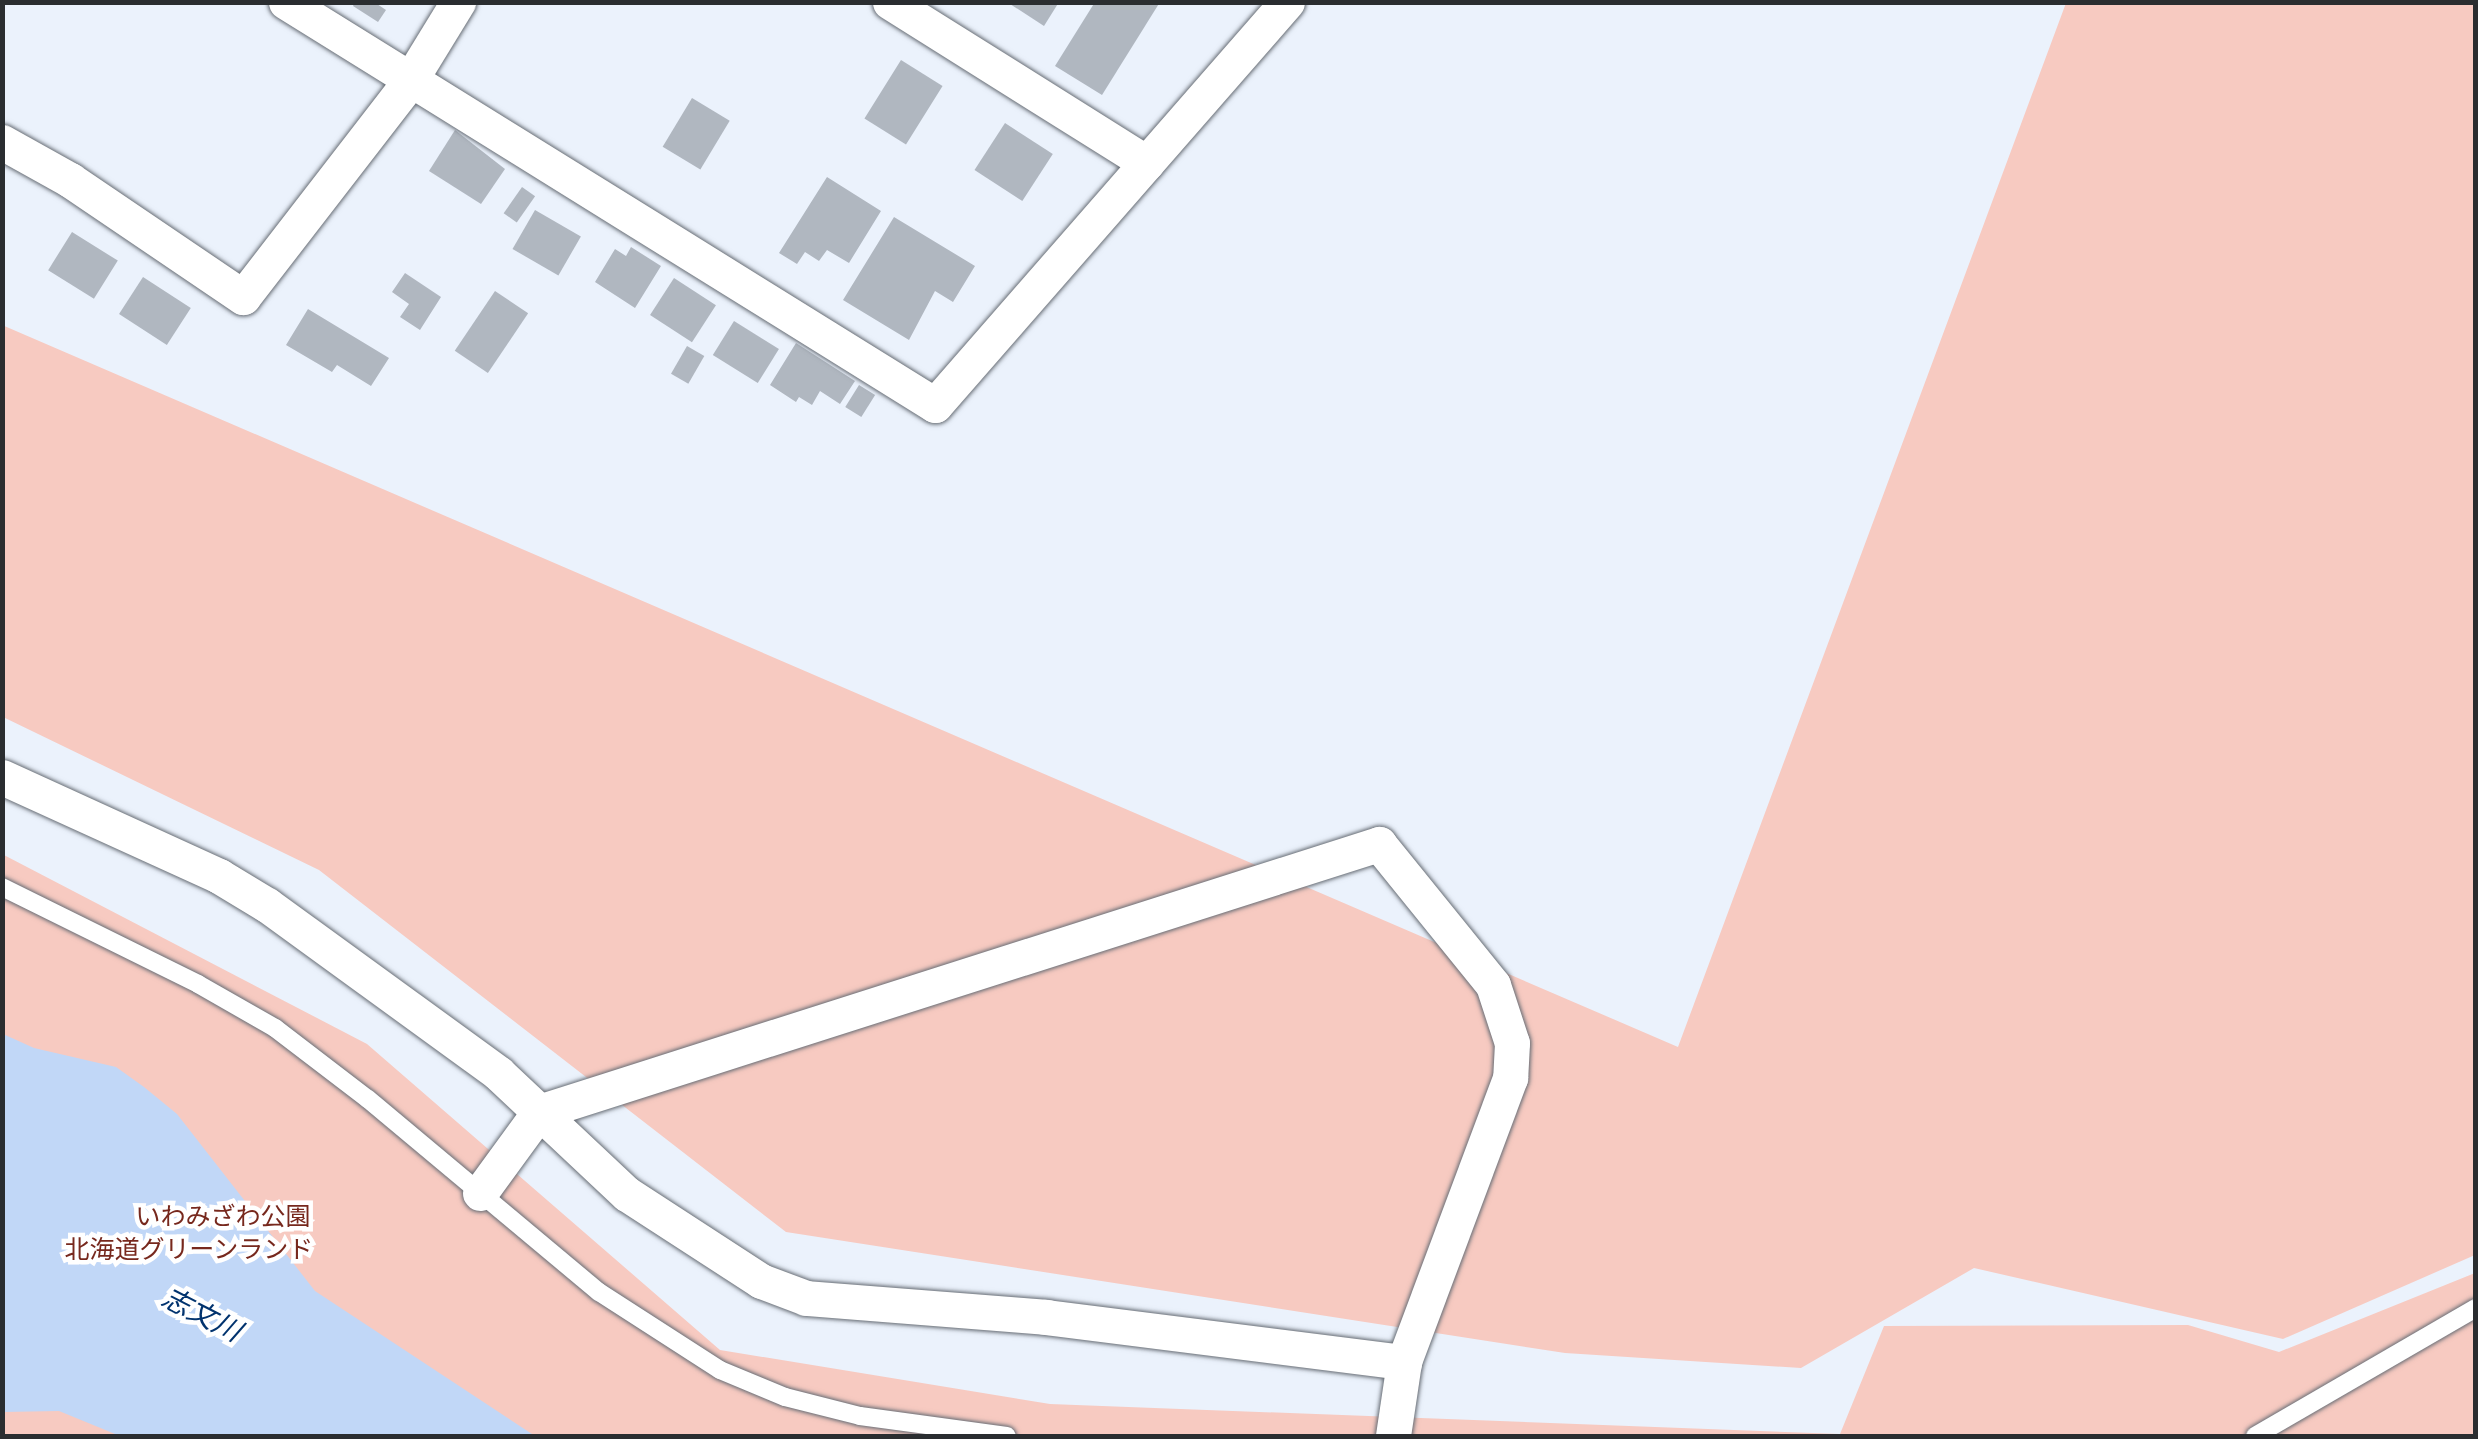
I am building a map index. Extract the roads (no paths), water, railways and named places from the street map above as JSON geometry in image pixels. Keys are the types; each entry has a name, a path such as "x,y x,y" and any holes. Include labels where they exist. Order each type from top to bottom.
{"street":[{"path":"286,2 409,82 935,405 1287,2"},
{"path":"2,142 70,180 243,297 409,82 458,2"},
{"path":"890,2 1147,163"},
{"path":"2,777 203,868 268,905 482,1061 627,1194 761,1280 806,1298 1046,1317 1404,1362"},
{"path":"480,1193 539,1112 1379,844 1493,985 1512,1043 1510,1078 1404,1362 1392,1436"}],"lane":[{"path":"2,888 198,984 275,1028 599,1292 720,1370 784,1397 860,1416 1007,1436"},
{"path":"2255,1436 2476,1308"}],"water":[{"name":"志文川","path":"3,1034 34,1048 116,1067 144,1087 177,1114 315,1291 535,1436 120,1436 59,1411 3,1412"}],"park label":[{"name":"いわみざわ公園","path":"223,1216"},
{"name":"北海道グリーンランド","path":"189,1249"}]}
